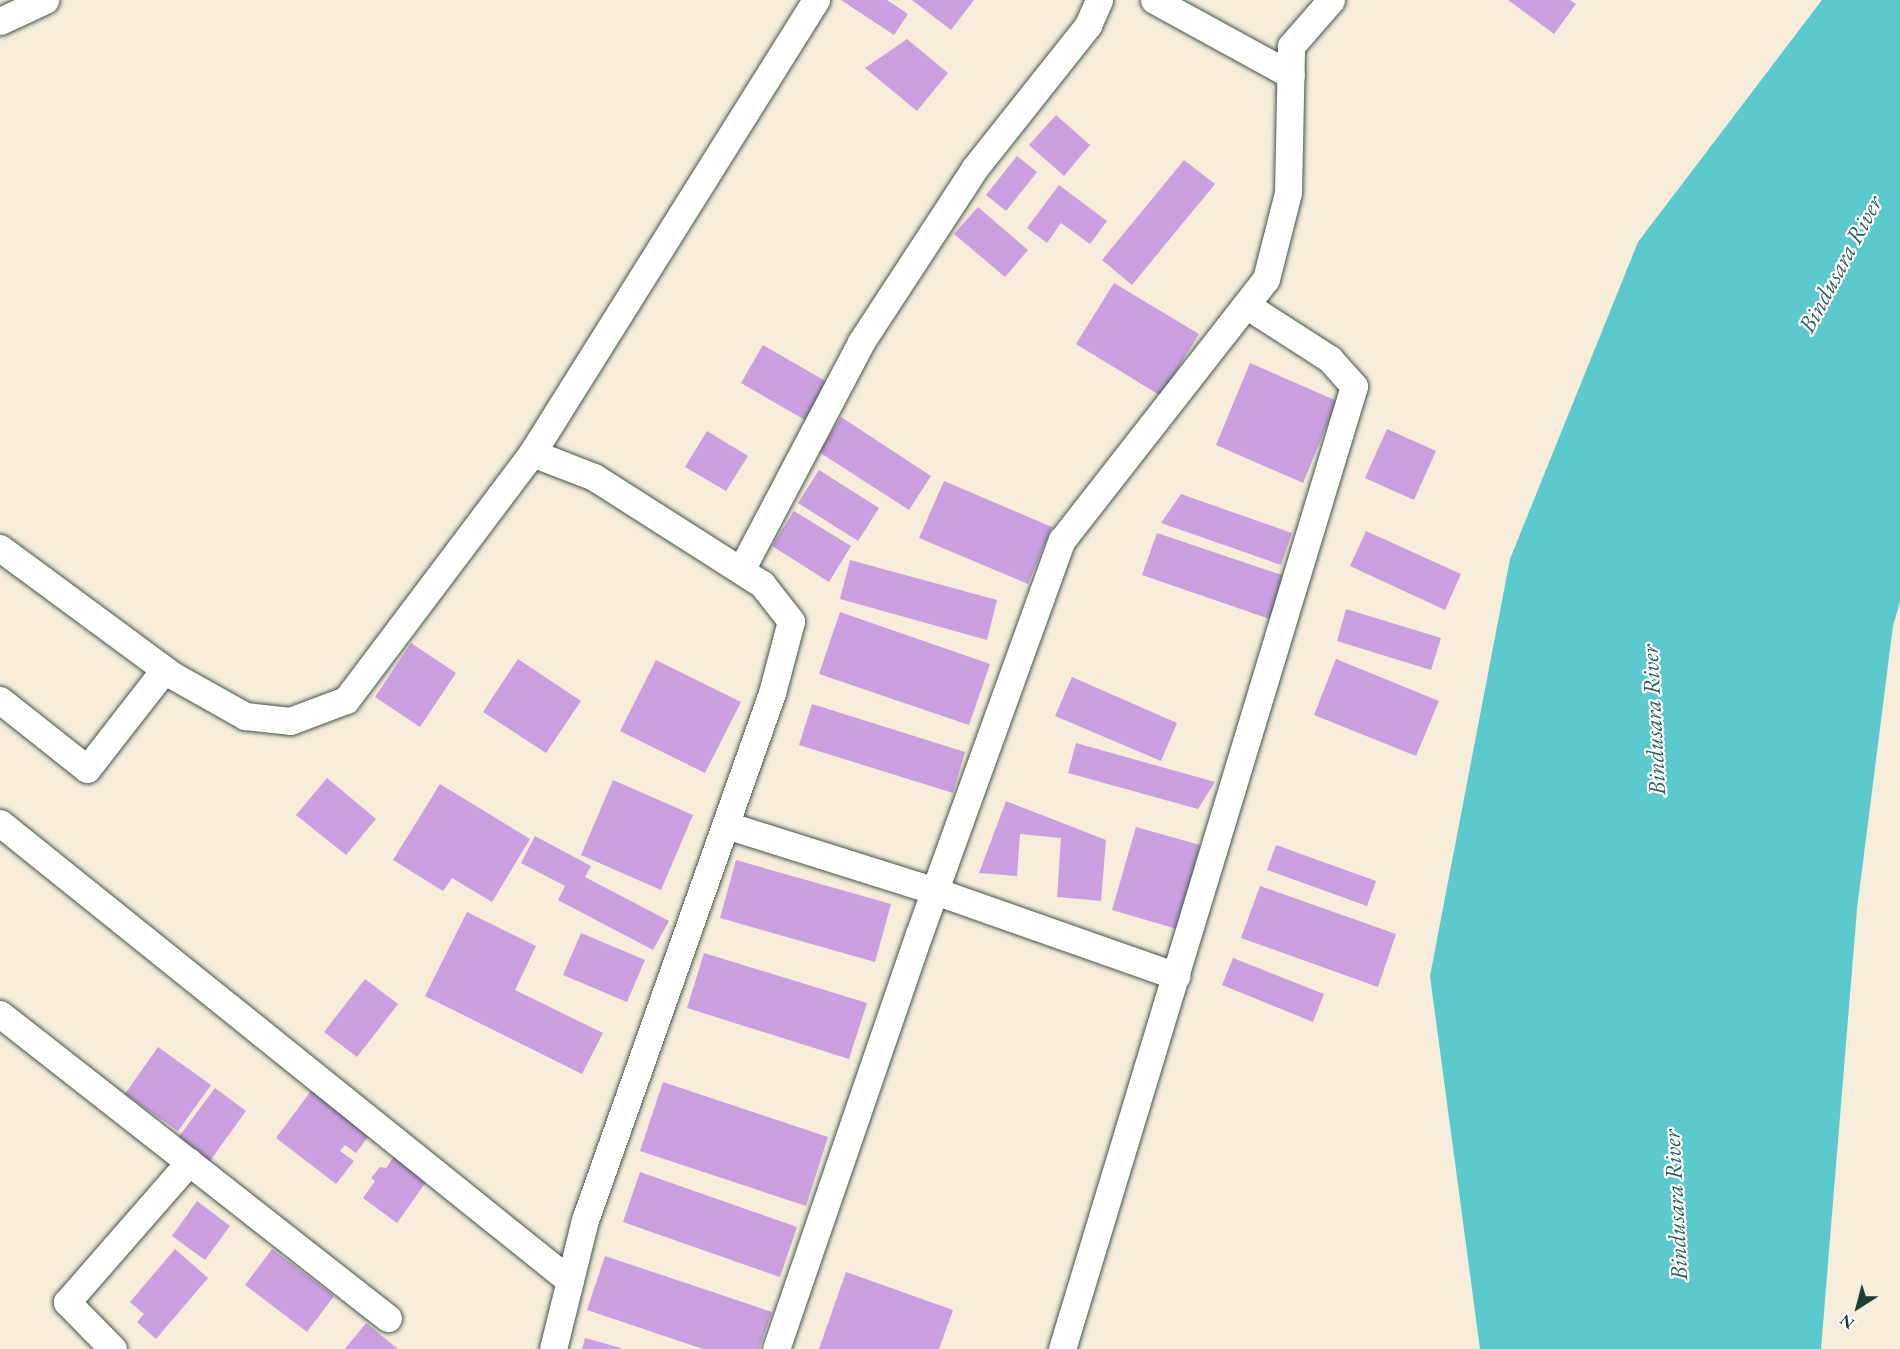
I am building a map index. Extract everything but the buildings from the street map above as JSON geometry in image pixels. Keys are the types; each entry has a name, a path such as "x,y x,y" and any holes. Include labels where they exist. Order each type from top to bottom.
{"street":[{"path":"0,21 45,0"},
{"path":"0,548 164,670 245,716 290,722 346,700 532,453 816,0"},
{"path":"741,570 861,342 974,170 1088,25 1099,0"},
{"path":"1154,0 1291,75"},
{"path":"777,1349 935,891 1062,540 1266,279 1288,193 1291,46 1331,0"},
{"path":"1062,1349 1177,976 1354,386 1330,359 1246,304"},
{"path":"532,453 594,477 741,570 762,584 791,621 772,693 585,1220 553,1349"},
{"path":"0,700 87,770 164,670"},
{"path":"0,823 570,1281"},
{"path":"726,825 935,891 1177,976"},
{"path":"0,1014 388,1318"},
{"path":"113,1349 67,1302 189,1162"}],"water":[{"name":"Bindusara River","path":"1822,0 1900,0 1900,602 1893,626 1857,909 1821,1349 1480,1349 1430,976 1510,559 1638,242"}]}
